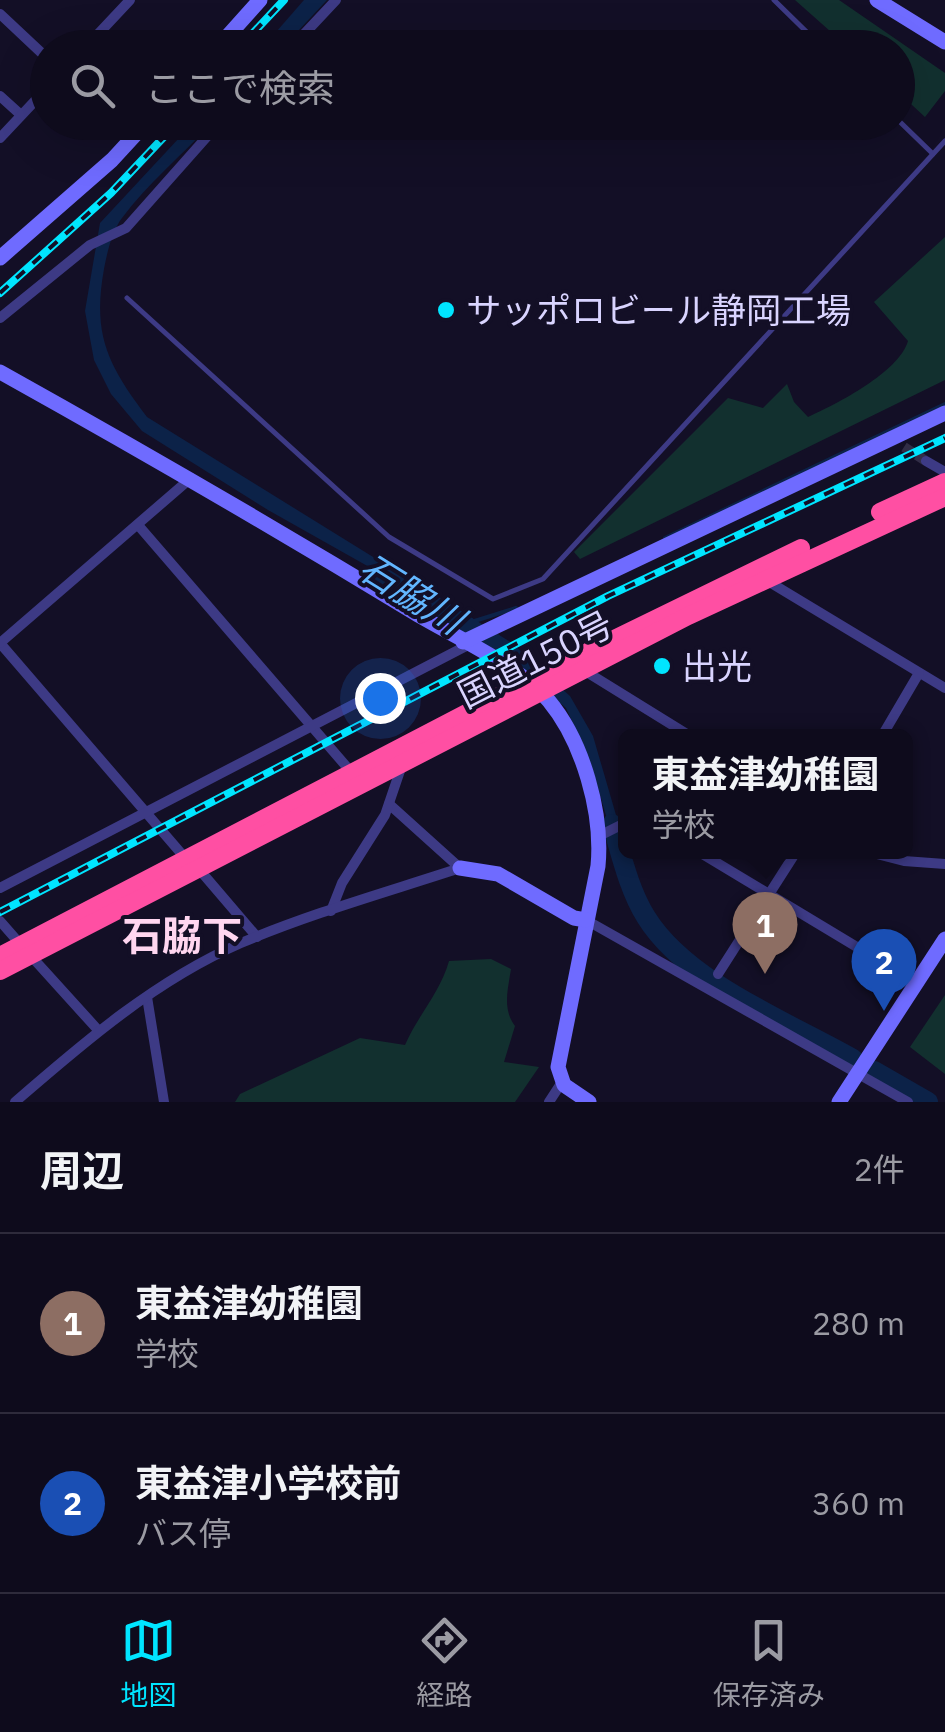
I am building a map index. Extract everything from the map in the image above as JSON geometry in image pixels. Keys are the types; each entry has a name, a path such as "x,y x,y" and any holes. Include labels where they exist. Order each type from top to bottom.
{"highway":[{"name":"国道150号","path":"0,971 26,950 192,864 402,764 701,594 945,482"},
{"name":"国道150号","path":"192,864 352,773 541,684 584,671 766,579 945,496"},
{"name":"国道150号","path":"0,956 26,950"}],"street":[{"path":"102,30 130,0"},
{"path":"237,0 248,14"},
{"path":"233,30 260,0"},
{"path":"308,30 336,0"},
{"path":"877,0 945,42"},
{"path":"0,14 30,42"},
{"path":"0,96 21,115"},
{"path":"0,138 30,106"},
{"path":"0,258 130,140"},
{"path":"0,318 90,245 126,228 204,140"},
{"path":"0,372 192,477 466,644 541,684 574,746 599,836 598,866 558,1067 562,1082 589,1102"},
{"path":"0,888 466,644 900,442 945,414"},
{"path":"926,461 945,472"},
{"path":"192,477 0,643 257,938"},
{"path":"138,525 352,773"},
{"path":"766,579 945,688"},
{"path":"584,671 677,729"},
{"path":"886,729 919,673"},
{"path":"331,911 342,883 374,836 402,764"},
{"path":"389,804 460,868"},
{"path":"599,836 618,826"},
{"path":"711,859 915,982"},
{"path":"718,974 791,859"},
{"path":"896,859 945,864"},
{"path":"15,1102 98,1030 195,967 257,938 460,868 498,874 908,1102"},
{"path":"0,921 98,1030"},
{"path":"839,1102 945,940"},
{"path":"147,997 164,1102"},
{"path":"549,1102 562,1082"}],"lane":[{"path":"774,0 805,30"},
{"path":"915,137 932,154"},
{"path":"127,298 389,537 493,599 543,578 945,140"}],"green space":[{"path":"795,0 839,0 883,30 829,30"},
{"path":"915,52 945,73 945,91 925,117 915,108"},
{"path":"945,237 945,380 580,559 574,552 728,398 763,408 787,384 794,402 808,417 866,386 893,364 908,341 874,302"},
{"path":"491,959 511,969 507,1006 515,1026 504,1062 539,1067 515,1102 235,1102 240,1094 360,1038 405,1045 449,961"},
{"path":"945,995 945,1074 910,1047"}],"water":[{"path":"304,0 327,0 299,30 278,30"},
{"path":"177,140 195,140 132,205 118,223 108,249 100,313 106,348 122,381 147,417 512,643 570,696 593,736 618,822 616,850 591,764 566,708 465,621 268,510 142,431 111,394 94,360 85,311 100,223"}],"waterway":[{"path":"665,538 945,404"},
{"name":"石脇川","path":"382,573 493,643"},
{"path":"465,624 516,608"},
{"name":"石脇川","path":"612,824 618,845"},
{"name":"石脇川","path":"622,859 646,917 686,961 740,999 853,1059"},
{"name":"石脇川","path":"874,1071 928,1102"}],"tunnel":[{"path":"904,447 926,461"}],"railway":[{"path":"256,30 284,0"},
{"path":"0,293 111,193 161,140"},
{"path":"0,912 608,596 945,438"}],"place":[{"name":"サッポロビール静岡工場","path":"446,310"},
{"name":"出光","path":"662,666"},
{"name":"東益津幼稚園","path":"765,974"},
{"name":"東益津小学校前","path":"884,1011"}],"district":[{"name":"石脇下","path":"182,935"}]}
